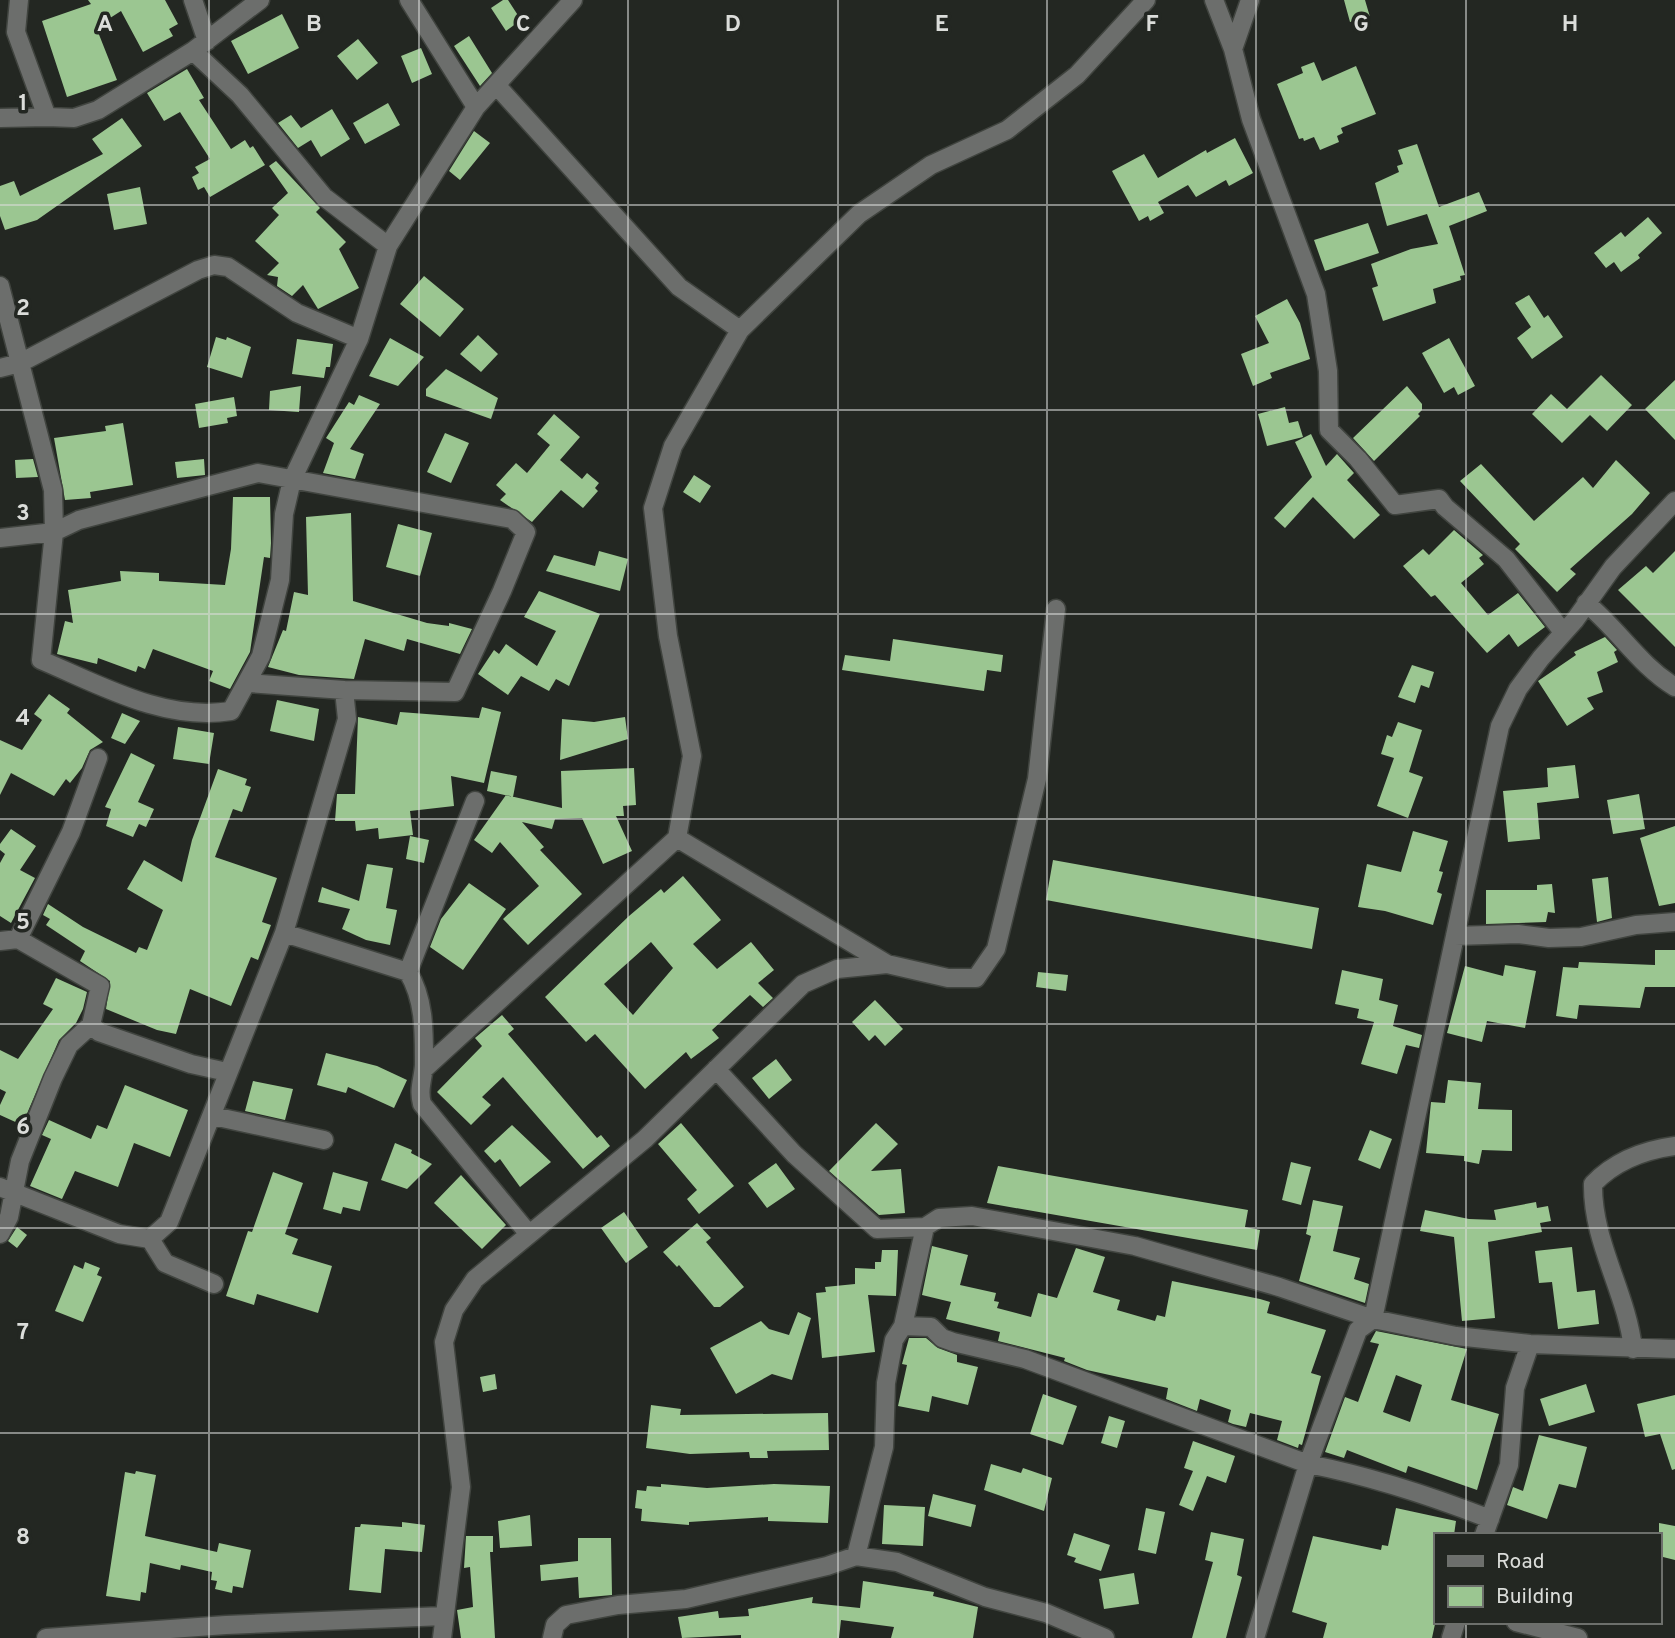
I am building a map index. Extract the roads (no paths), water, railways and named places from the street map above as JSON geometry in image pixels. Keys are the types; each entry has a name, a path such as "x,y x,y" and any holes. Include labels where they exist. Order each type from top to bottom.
{"street":[{"path":"19,0 16,32 47,117"},
{"path":"194,0 200,46 324,197 388,246"},
{"path":"0,118 74,118 98,110 200,46 260,0"},
{"path":"409,0 476,107"},
{"path":"0,286 53,490 54,532 41,660 142,703 210,714 231,711 261,656 280,580 284,514 292,480 359,340 388,246 476,107 573,0"},
{"path":"424,1069 677,838 692,756 668,636 653,508 673,446 740,330 859,214 931,165 1007,130 1077,75 1146,0"},
{"path":"1214,0 1233,49 1251,119 1316,294 1328,371 1329,430 1358,459 1395,505 1440,499 1445,507 1506,559 1563,632"},
{"path":"1233,49 1250,0"},
{"path":"497,86 679,287 740,330"},
{"path":"0,368 20,363 198,270 214,265 228,267 297,313 359,340"},
{"path":"0,538 54,532 79,520 258,473 512,519 526,532 502,592 455,692 344,690 248,683"},
{"path":"1255,1638 1308,1464 1358,1330 1373,1319 1500,726 1518,688 1613,567 1675,501"},
{"path":"1587,603 1610,622 1646,667 1675,687"},
{"path":"677,838 887,964 948,978 976,978 996,949 1037,779 1056,609"},
{"path":"150,1239 169,1222 284,933 347,719 344,690"},
{"path":"0,1234 9,1217 6,1190 69,1045 91,1025 100,986 9,940 71,832 98,758"},
{"path":"408,972 475,801"},
{"path":"1455,936 1518,934 1549,938 1581,937 1636,925 1675,922"},
{"path":"284,933 408,972 419,989 421,1001 424,1069 418,1090 422,1104 528,1233"},
{"path":"442,1638 461,1488 444,1342 454,1310 475,1279 645,1139 803,984 837,969 887,964"},
{"path":"91,1025 99,1032 191,1064 227,1072"},
{"path":"716,1069 794,1154 877,1229 925,1227 939,1218 972,1216 1123,1244 1348,1309 1373,1319 1456,1336 1530,1344 1675,1349"},
{"path":"213,1116 324,1140"},
{"path":"1633,1349 1630,1323 1605,1256 1593,1199 1593,1184 1615,1165 1650,1150 1675,1146"},
{"path":"6,1190 119,1234 150,1239"},
{"path":"856,1556 884,1447 886,1383 894,1340 903,1326 925,1227"},
{"path":"150,1239 164,1264 214,1284"},
{"path":"1348,1309 1358,1330"},
{"path":"903,1326 931,1327 942,1338 953,1342 1025,1359 1308,1464 1350,1472 1436,1498 1487,1527 1509,1465 1515,1388 1530,1344"},
{"path":"552,1638 555,1625 566,1615 618,1605 686,1599 827,1566 856,1556 897,1562 985,1597 1045,1613 1105,1638"},
{"path":"46,1638 226,1625 444,1616"},
{"path":"1524,1624 1578,1638"}]}
